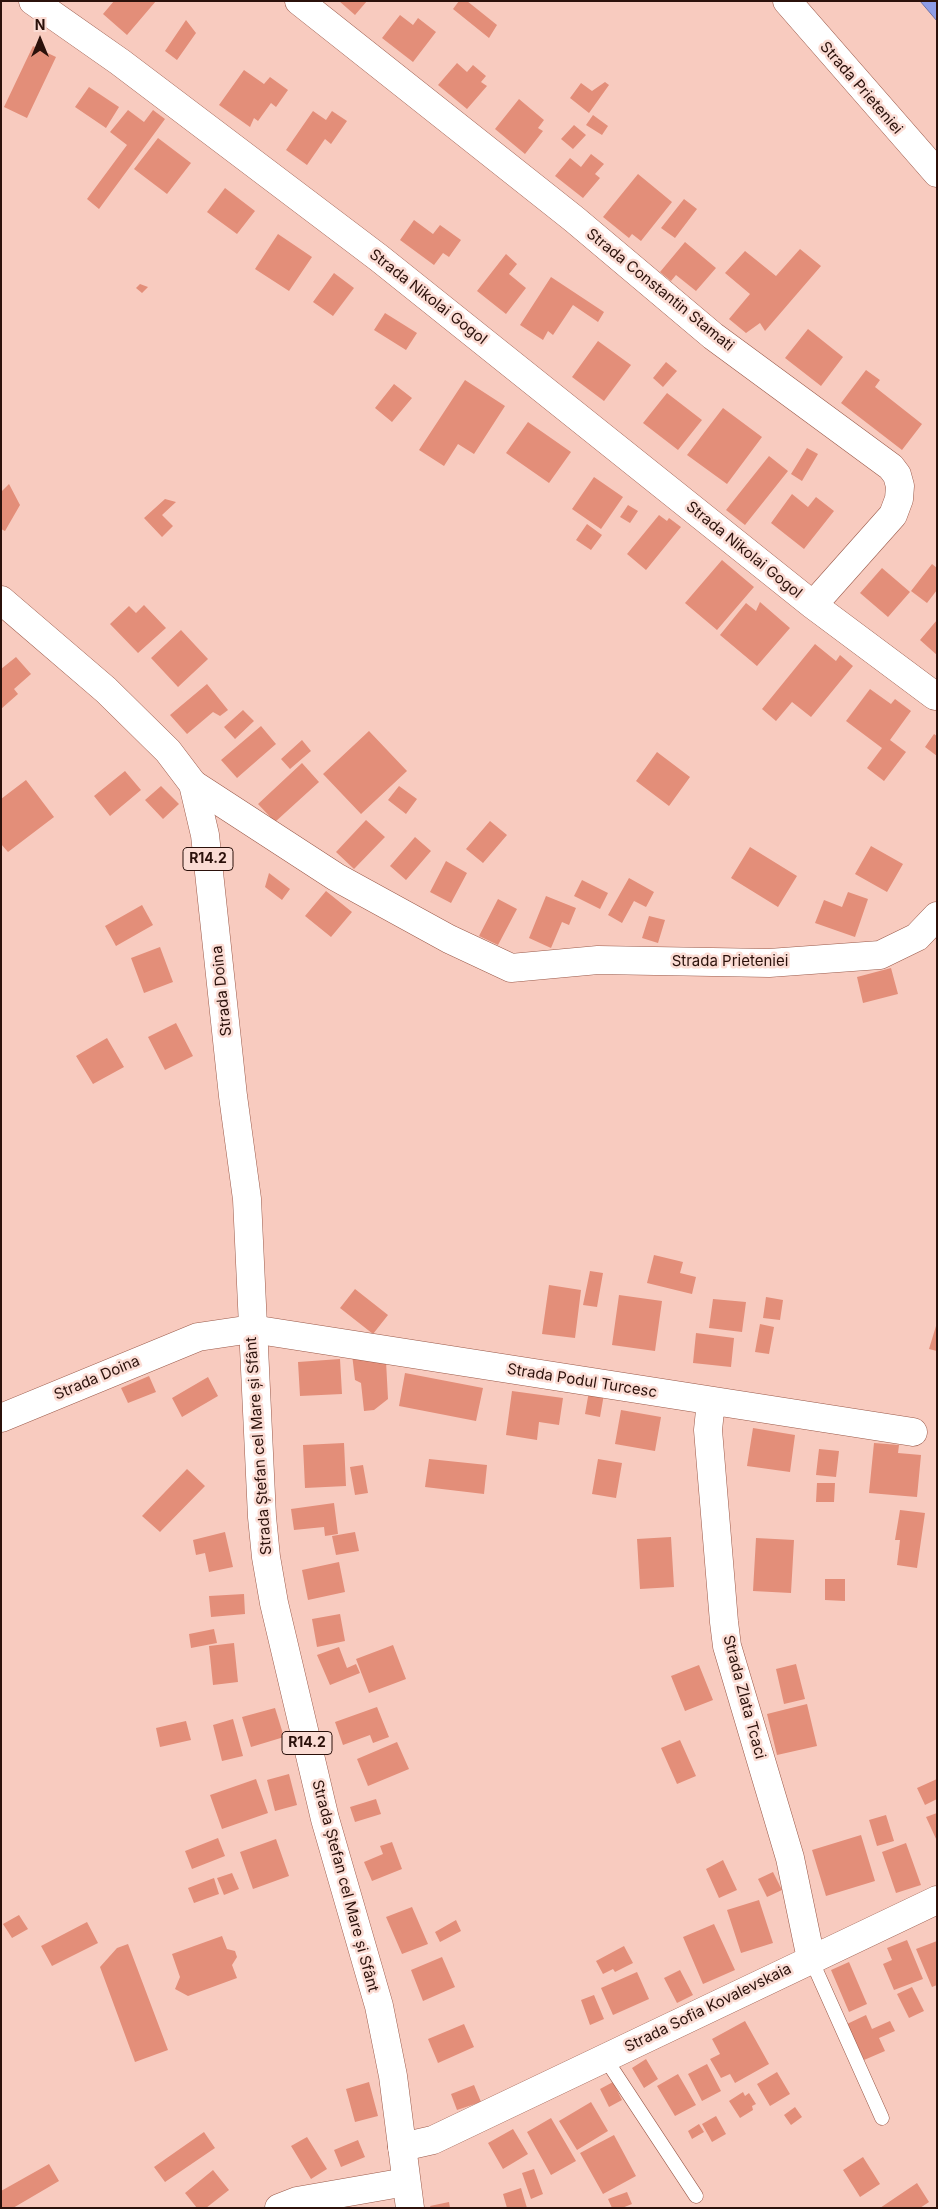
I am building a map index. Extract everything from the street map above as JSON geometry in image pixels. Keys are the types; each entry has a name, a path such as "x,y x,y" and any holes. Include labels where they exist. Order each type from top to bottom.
{"street":[{"name":"Strada Nikolai Gogol","path":"33,1 120,62 379,258 813,604 935,696"},
{"name":"Strada Constantin Stamati","path":"299,1 574,219 713,336 891,467 900,486 899,499 894,515 813,604"},
{"name":"Strada Prieteniei","path":"787,1 937,173"},
{"name":"Strada Doina","path":"1,600 106,690 168,751 192,784 206,835 233,1096 247,1199 252,1297"},
{"name":"Strada Doina","path":"192,784 336,877 448,939 511,968"},
{"name":"Strada Prieteniei","path":"511,968 598,960 769,963 880,955 917,937 937,916"},
{"name":"Strada Ștefan cel Mare și Sfânt","path":"252,1297 262,1517 274,1603 325,1819 378,2006 393,2076 408,2195"},
{"name":"Strada Doina","path":"1,1418 198,1337 252,1329"},
{"name":"Strada Podul Turcesc","path":"252,1329 913,1432"},
{"name":"Strada Zlata Tcaci","path":"711,1401 708,1430 727,1646 790,1858 810,1959"},
{"name":"Strada Sofia Kovalevskaia","path":"402,2147 434,2140 937,1900"},
{"path":"280,2208 297,2201 408,2195"}],"lane":[{"name":"Strada Sofia Kovalevskaia","path":"810,1959 882,2118"},
{"name":"Strada Sofia Kovalevskaia","path":"605,2058 696,2196"}],"water":[{"path":"920,1 937,1 937,21"}],"building":[{"path":"114,1 156,1 127,35 103,14"},
{"path":"339,1 367,1 355,15"},
{"path":"459,1 467,1 497,25 489,38 453,9"},
{"path":"400,15 413,25 418,18 436,32 413,62 382,38"},
{"path":"186,20 196,33 177,60 165,51"},
{"path":"33,46 56,57 27,118 4,107"},
{"path":"457,63 467,72 473,65 486,76 481,82 487,86 467,109 438,85"},
{"path":"244,70 264,84 270,77 288,90 276,107 271,103 258,121 254,118 250,127 219,105"},
{"path":"605,82 609,85 589,113 570,98 581,83 592,91"},
{"path":"89,87 119,107 106,128 75,107"},
{"path":"519,99 544,120 538,128 543,131 525,154 495,129"},
{"path":"128,110 144,122 153,110 165,119 99,209 87,199 127,145 110,132"},
{"path":"313,111 326,120 332,111 347,121 331,144 325,139 307,165 286,150"},
{"path":"593,115 608,126 602,135 586,125"},
{"path":"574,125 586,135 573,149 561,139"},
{"path":"158,138 191,163 167,194 134,169"},
{"path":"591,154 604,164 595,174 600,178 583,198 555,176 570,158 581,167"},
{"path":"638,174 672,202 641,241 632,234 629,238 603,217"},
{"path":"225,188 255,211 237,234 207,212"},
{"path":"684,199 697,209 675,238 661,228"},
{"path":"414,220 433,234 440,225 461,240 449,257 443,253 434,265 400,240"},
{"path":"278,234 312,257 289,291 255,269"},
{"path":"685,242 716,268 696,291 676,275 671,281 660,272"},
{"path":"800,249 821,266 765,331 760,323 746,333 729,319 750,294 725,273 745,251 776,276"},
{"path":"506,254 517,264 509,274 526,288 506,314 477,291"},
{"path":"334,273 354,288 333,316 313,302"},
{"path":"551,277 604,312 598,322 573,305 553,335 548,331 543,340 520,325"},
{"path":"140,284 148,287 142,293 136,288"},
{"path":"385,313 417,333 406,350 374,330"},
{"path":"808,329 843,357 821,386 785,358"},
{"path":"598,341 631,365 604,401 572,377"},
{"path":"666,362 677,371 663,387 653,378"},
{"path":"866,370 880,380 875,387 922,424 902,450 841,403"},
{"path":"465,380 505,406 474,454 458,444 444,466 419,450"},
{"path":"394,384 412,398 392,422 375,408"},
{"path":"667,393 702,420 678,450 643,423"},
{"path":"723,408 762,437 727,484 687,455"},
{"path":"528,422 571,452 549,483 506,453"},
{"path":"807,448 818,454 802,481 791,474"},
{"path":"769,456 788,471 745,525 726,510"},
{"path":"594,477 623,497 601,529 572,509"},
{"path":"9,484 20,505 5,531 1,529 1,492"},
{"path":"792,494 808,507 816,497 834,511 804,549 771,523"},
{"path":"165,499 176,502 162,515 173,526 162,537 144,518"},
{"path":"628,505 638,511 630,523 620,517"},
{"path":"659,515 667,521 669,518 681,527 646,570 627,554"},
{"path":"587,524 602,535 591,550 576,540"},
{"path":"722,560 754,587 717,630 685,603"},
{"path":"932,564 937,568 937,590 927,603 911,591"},
{"path":"882,568 910,592 888,617 860,593"},
{"path":"760,602 790,628 757,666 720,635 746,603 756,611"},
{"path":"144,605 166,628 138,653 110,624 129,606 136,613"},
{"path":"937,620 937,655 920,640"},
{"path":"181,630 208,659 178,687 151,658"},
{"path":"815,644 836,661 840,655 853,666 811,717 792,702 776,721 762,709"},
{"path":"16,657 31,674 14,689 18,694 1,709 1,669"},
{"path":"207,684 228,710 220,716 213,712 187,734 170,715"},
{"path":"870,689 891,704 895,699 911,711 890,740 906,752 884,781 867,768 882,748 846,721"},
{"path":"243,710 254,721 235,739 224,727"},
{"path":"261,726 276,744 237,778 221,760"},
{"path":"369,731 407,771 361,814 323,774"},
{"path":"934,734 937,736 937,756 925,747"},
{"path":"302,740 311,751 290,769 281,759"},
{"path":"657,752 690,777 669,806 636,781"},
{"path":"302,763 319,782 275,822 258,804"},
{"path":"125,771 141,790 110,816 94,796"},
{"path":"26,780 54,817 8,852 1,844 1,799"},
{"path":"161,786 179,804 163,819 145,800"},
{"path":"399,786 417,799 406,814 388,800"},
{"path":"366,820 385,837 354,869 336,852"},
{"path":"490,821 507,835 483,863 466,849"},
{"path":"415,837 431,851 406,880 390,866"},
{"path":"871,846 903,864 887,892 855,874"},
{"path":"750,847 797,876 778,907 731,878"},
{"path":"446,861 467,873 451,903 430,892"},
{"path":"269,873 290,889 282,900 265,887"},
{"path":"629,878 654,892 646,907 634,901 622,923 608,915"},
{"path":"582,880 608,893 600,909 574,896"},
{"path":"326,891 352,912 331,937 305,916"},
{"path":"848,892 868,899 855,937 815,923 824,900 842,907"},
{"path":"546,896 576,908 569,925 562,922 551,948 529,938"},
{"path":"498,899 517,909 498,945 479,936"},
{"path":"142,905 153,925 116,946 105,926"},
{"path":"649,916 665,920 658,943 642,938"},
{"path":"160,947 173,982 144,993 131,958"},
{"path":"891,968 898,994 863,1003 857,977"},
{"path":"176,1023 193,1056 165,1070 148,1037"},
{"path":"107,1038 124,1067 93,1084 76,1056"},
{"path":"654,1255 683,1262 680,1273 696,1277 692,1294 647,1283"},
{"path":"590,1271 603,1273 597,1307 583,1305"},
{"path":"549,1285 581,1290 575,1338 542,1334"},
{"path":"355,1289 388,1315 373,1334 340,1308"},
{"path":"619,1295 662,1301 655,1351 612,1345"},
{"path":"766,1297 783,1300 780,1320 763,1318"},
{"path":"713,1299 746,1302 742,1332 709,1328"},
{"path":"760,1324 774,1327 769,1354 755,1352"},
{"path":"937,1326 937,1351 929,1349"},
{"path":"696,1333 734,1338 731,1367 693,1363"},
{"path":"352,1354 386,1361 388,1399 374,1410 364,1411 361,1383 355,1380"},
{"path":"340,1359 342,1394 300,1396 298,1362"},
{"path":"405,1373 483,1388 476,1421 399,1406"},
{"path":"149,1376 156,1392 128,1403 121,1388"},
{"path":"208,1377 218,1396 182,1417 172,1398"},
{"path":"512,1391 563,1398 559,1425 539,1422 537,1440 506,1435"},
{"path":"589,1391 604,1394 600,1417 585,1414"},
{"path":"621,1410 661,1417 655,1451 615,1444"},
{"path":"753,1428 795,1435 790,1472 747,1466"},
{"path":"344,1443 346,1486 305,1488 303,1445"},
{"path":"874,1443 899,1445 898,1453 921,1455 917,1497 869,1493"},
{"path":"819,1449 839,1451 836,1477 816,1475"},
{"path":"429,1459 487,1465 484,1494 425,1487"},
{"path":"598,1459 622,1463 616,1498 592,1494"},
{"path":"363,1465 368,1493 355,1495 350,1467"},
{"path":"187,1469 205,1486 160,1532 142,1516"},
{"path":"817,1483 835,1483 834,1502 816,1502"},
{"path":"334,1503 338,1534 325,1536 324,1527 294,1530 291,1509"},
{"path":"900,1510 925,1513 917,1568 897,1565 900,1540 895,1540"},
{"path":"225,1532 233,1567 209,1572 205,1553 196,1555 193,1540"},
{"path":"355,1532 359,1551 336,1555 332,1536"},
{"path":"671,1537 674,1587 640,1589 637,1539"},
{"path":"756,1538 794,1540 791,1593 753,1591"},
{"path":"339,1562 345,1592 308,1600 302,1570"},
{"path":"825,1579 845,1579 845,1601 825,1600"},
{"path":"244,1594 245,1614 211,1617 209,1596"},
{"path":"340,1614 345,1641 317,1647 312,1619"},
{"path":"214,1629 217,1643 191,1648 189,1634"},
{"path":"234,1643 238,1682 213,1685 209,1646"},
{"path":"393,1645 406,1679 369,1693 356,1659"},
{"path":"339,1647 347,1668 356,1664 360,1673 330,1685 317,1655"},
{"path":"796,1664 805,1699 784,1704 776,1669"},
{"path":"699,1665 713,1700 685,1711 671,1676"},
{"path":"807,1704 817,1746 777,1755 767,1714"},
{"path":"377,1707 389,1737 373,1743 370,1735 343,1745 335,1722"},
{"path":"275,1708 284,1737 251,1747 242,1717"},
{"path":"233,1719 243,1756 222,1761 213,1725"},
{"path":"186,1721 191,1740 160,1747 156,1728"},
{"path":"680,1740 696,1776 677,1784 661,1748"},
{"path":"397,1742 409,1769 368,1786 357,1759"},
{"path":"289,1774 297,1805 275,1811 267,1780"},
{"path":"256,1779 268,1813 222,1829 210,1795"},
{"path":"937,1779 937,1799 925,1805 917,1788"},
{"path":"376,1799 381,1814 355,1822 350,1807"},
{"path":"937,1813 937,1841 926,1817"},
{"path":"886,1815 894,1841 877,1846 869,1820"},
{"path":"861,1835 875,1881 826,1896 812,1850"},
{"path":"218,1838 225,1856 192,1869 185,1851"},
{"path":"276,1839 289,1876 253,1889 240,1852"},
{"path":"392,1842 402,1869 372,1881 364,1862 383,1854 380,1846"},
{"path":"906,1843 921,1885 896,1893 882,1852"},
{"path":"723,1860 737,1890 719,1898 706,1869"},
{"path":"773,1872 782,1890 767,1897 758,1879"},
{"path":"232,1873 239,1889 224,1895 217,1878"},
{"path":"214,1878 219,1894 194,1903 188,1888"},
{"path":"759,1900 773,1943 741,1953 727,1910"},
{"path":"412,1907 428,1944 402,1954 386,1917"},
{"path":"19,1915 28,1929 12,1938 3,1924"},
{"path":"456,1920 461,1931 440,1942 435,1932"},
{"path":"87,1922 98,1943 52,1966 41,1946"},
{"path":"714,1924 735,1970 703,1984 683,1937"},
{"path":"222,1936 227,1949 235,1951 237,1957 232,1965 237,1978 188,1996 175,1989 180,1977 172,1954"},
{"path":"907,1940 923,1979 894,1990 883,1964 892,1960 887,1948"},
{"path":"937,1941 937,1985 932,1987 916,1949"},
{"path":"128,1944 168,2050 135,2062 100,1967 117,1948"},
{"path":"624,1946 633,1963 615,1972 613,1969 603,1974 596,1961"},
{"path":"442,1957 455,1987 423,2001 411,1970"},
{"path":"849,1962 867,2004 849,2012 831,1970"},
{"path":"680,1970 693,1995 677,2003 664,1978"},
{"path":"637,1972 649,1999 613,2015 601,1988"},
{"path":"912,1987 924,2011 909,2018 897,1994"},
{"path":"594,1995 604,2019 590,2025 581,2000"},
{"path":"866,2015 872,2029 890,2021 895,2031 879,2038 885,2051 864,2060 847,2024"},
{"path":"745,2021 769,2064 735,2083 730,2074 721,2078 710,2059 720,2054 712,2039"},
{"path":"464,2024 474,2047 438,2063 428,2039"},
{"path":"646,2059 658,2079 644,2088 632,2068"},
{"path":"707,2064 721,2091 702,2101 688,2074"},
{"path":"777,2072 790,2094 770,2106 757,2084"},
{"path":"678,2074 696,2105 675,2116 657,2086"},
{"path":"369,2082 378,2116 355,2122 346,2089"},
{"path":"613,2082 622,2100 609,2107 600,2089"},
{"path":"474,2085 481,2102 457,2110 451,2094"},
{"path":"743,2092 745,2096 749,2093 756,2104 752,2106 753,2110 740,2118 729,2101"},
{"path":"591,2102 608,2131 577,2150 559,2121"},
{"path":"795,2107 802,2117 791,2125 784,2115"},
{"path":"716,2116 726,2134 712,2142 702,2124"},
{"path":"551,2118 576,2161 551,2175 527,2132"},
{"path":"699,2124 704,2132 692,2139 688,2131"},
{"path":"513,2129 528,2154 503,2169 488,2143"},
{"path":"204,2132 215,2148 165,2182 154,2167"},
{"path":"614,2135 636,2176 603,2194 580,2153"},
{"path":"307,2137 327,2169 311,2179 291,2146"},
{"path":"358,2140 365,2157 341,2167 334,2150"},
{"path":"863,2157 880,2184 860,2197 843,2170"},
{"path":"49,2164 59,2181 13,2208 1,2208 1,2191"},
{"path":"534,2169 543,2194 531,2199 522,2173"},
{"path":"213,2170 229,2190 206,2208 197,2208 185,2193"},
{"path":"917,2183 929,2202 920,2208 880,2208"},
{"path":"521,2188 527,2208 507,2208 503,2194"},
{"path":"627,2192 632,2204 622,2208 612,2208 608,2199"},
{"path":"449,2202 450,2208 431,2208 430,2206"}]}
